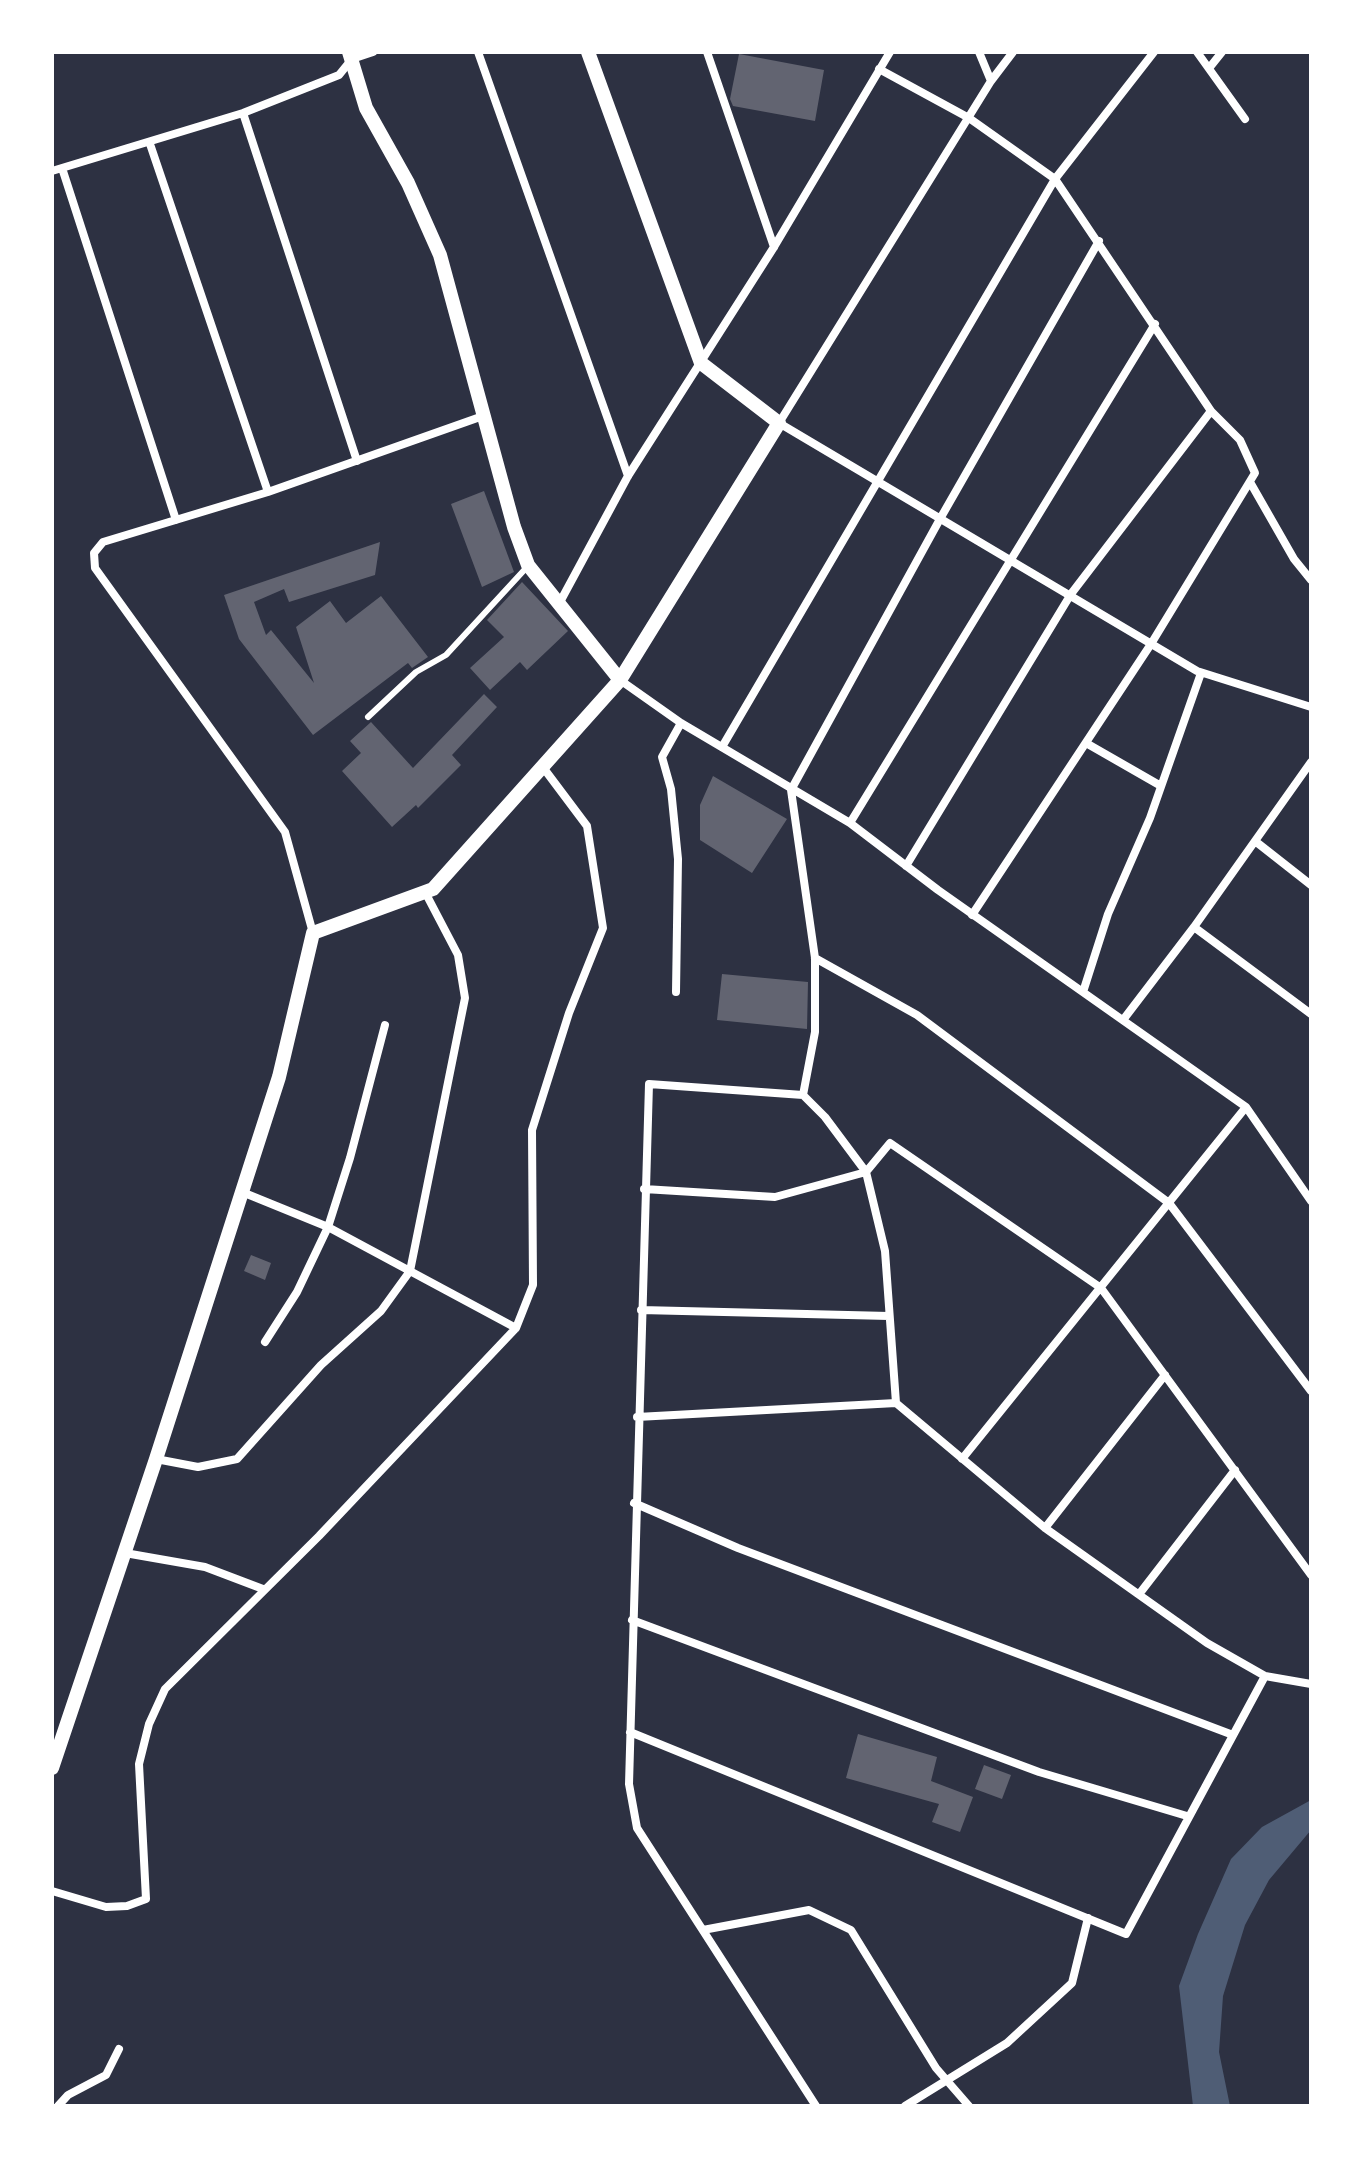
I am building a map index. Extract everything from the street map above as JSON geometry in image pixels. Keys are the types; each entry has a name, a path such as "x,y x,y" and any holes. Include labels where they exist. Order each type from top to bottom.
{"street":[{"path":"52,171 150,144 243,113 339,75 351,56 373,52"},
{"path":"478,52 628,476"},
{"path":"588,52 701,363 779,423 1201,673 1311,707"},
{"path":"707,52 774,247"},
{"path":"560,602 628,476 774,247 890,52"},
{"path":"979,52 991,81"},
{"path":"313,933 433,889 620,680 991,81 1013,52"},
{"path":"722,747 1055,179 1154,52"},
{"path":"1197,52 1245,119"},
{"path":"1210,67 1222,52"},
{"path":"351,56 366,108 408,183 440,255 483,416 528,565 620,680 681,723 850,823 972,915 1246,1107 1311,1201"},
{"path":"879,69 969,118 1055,179 1211,411 1240,440 1255,473 1151,644 972,915"},
{"path":"243,113 357,461"},
{"path":"150,144 268,492"},
{"path":"62,168 176,520"},
{"path":"803,1095 815,1032 815,958 791,790 940,519 1099,241"},
{"path":"850,823 1155,324"},
{"path":"906,866 1071,594 1211,411"},
{"path":"52,1768 279,1077 313,933 285,832 95,568 94,553 103,542 268,492 483,416"},
{"path":"1250,482 1294,559 1311,580"},
{"path":"1083,992 1108,914 1161,786 1201,673"},
{"path":"676,992 678,859 671,789 662,753 681,723"},
{"path":"1086,743 1161,786"},
{"path":"1123,1020 1194,927 1311,762"},
{"path":"52,1891 106,1907 127,1906 146,1899 139,1764 149,1724 165,1689 319,1536 516,1328 533,1285 532,1130 569,1013 603,928 587,826 541,765"},
{"path":"1255,841 1311,885"},
{"path":"156,1459 198,1467 237,1459 321,1365 381,1311 410,1271 465,998 458,955 425,892"},
{"path":"1194,927 1311,1014"},
{"path":"815,958 917,1015 1169,1203 1311,1391"},
{"path":"265,1342 297,1292 328,1227 358,1130 385,1025"},
{"path":"816,2106 637,1828 629,1784 634,1503 649,1084 803,1095 825,1117 866,1172 885,1251 896,1403"},
{"path":"962,1459 1246,1107"},
{"path":"644,1189 775,1197 866,1172 890,1143 1101,1288 1311,1575"},
{"path":"242,1192 328,1227 516,1328"},
{"path":"641,1310 889,1316"},
{"path":"1045,1528 1165,1375"},
{"path":"637,1417 896,1403 1045,1528 1207,1643 1265,1676 1311,1684"},
{"path":"1140,1593 1235,1470"},
{"path":"634,1503 738,1548 1233,1735"},
{"path":"125,1553 205,1567 263,1589"},
{"path":"632,1620 1039,1772 1187,1816"},
{"path":"630,1732 1126,1934 1265,1676"},
{"path":"703,1930 809,1910 851,1930 947,2082 969,2106"},
{"path":"905,2106 1007,2043 1072,1983 1088,1918"},
{"path":"58,2106 68,2095 106,2075 119,2049"}],"lane":[{"path":"368,717 416,672 446,655 528,565"}],"water":[{"path":"1311,1800 1311,1830 1269,1880 1245,1925 1223,1996 1219,2052 1230,2106 1193,2106 1179,1986 1198,1934 1231,1859 1262,1827"}],"building":[{"path":"739,54 824,70 815,121 733,106 730,99"},
{"path":"484,491 514,572 482,587 451,504"},
{"path":"380,542 375,575 289,602 284,589 254,602 266,635 271,630 314,683 296,627 330,601 346,623 381,596 428,657 412,668 408,663 313,735 239,639 224,595"},
{"path":"522,582 568,631 527,670 520,662 490,690 470,668 504,637 487,620"},
{"path":"484,694 497,707 452,755 461,765 418,808 416,805 392,827 342,771 361,753 350,741 371,722 413,768"},
{"path":"713,776 787,819 752,873 700,840 700,805"},
{"path":"722,974 808,982 807,1029 717,1020"},
{"path":"251,1255 271,1263 265,1280 244,1271"},
{"path":"858,1734 937,1757 931,1781 973,1797 960,1832 932,1822 939,1804 846,1778"},
{"path":"984,1765 1011,1775 1002,1799 975,1789"}]}
